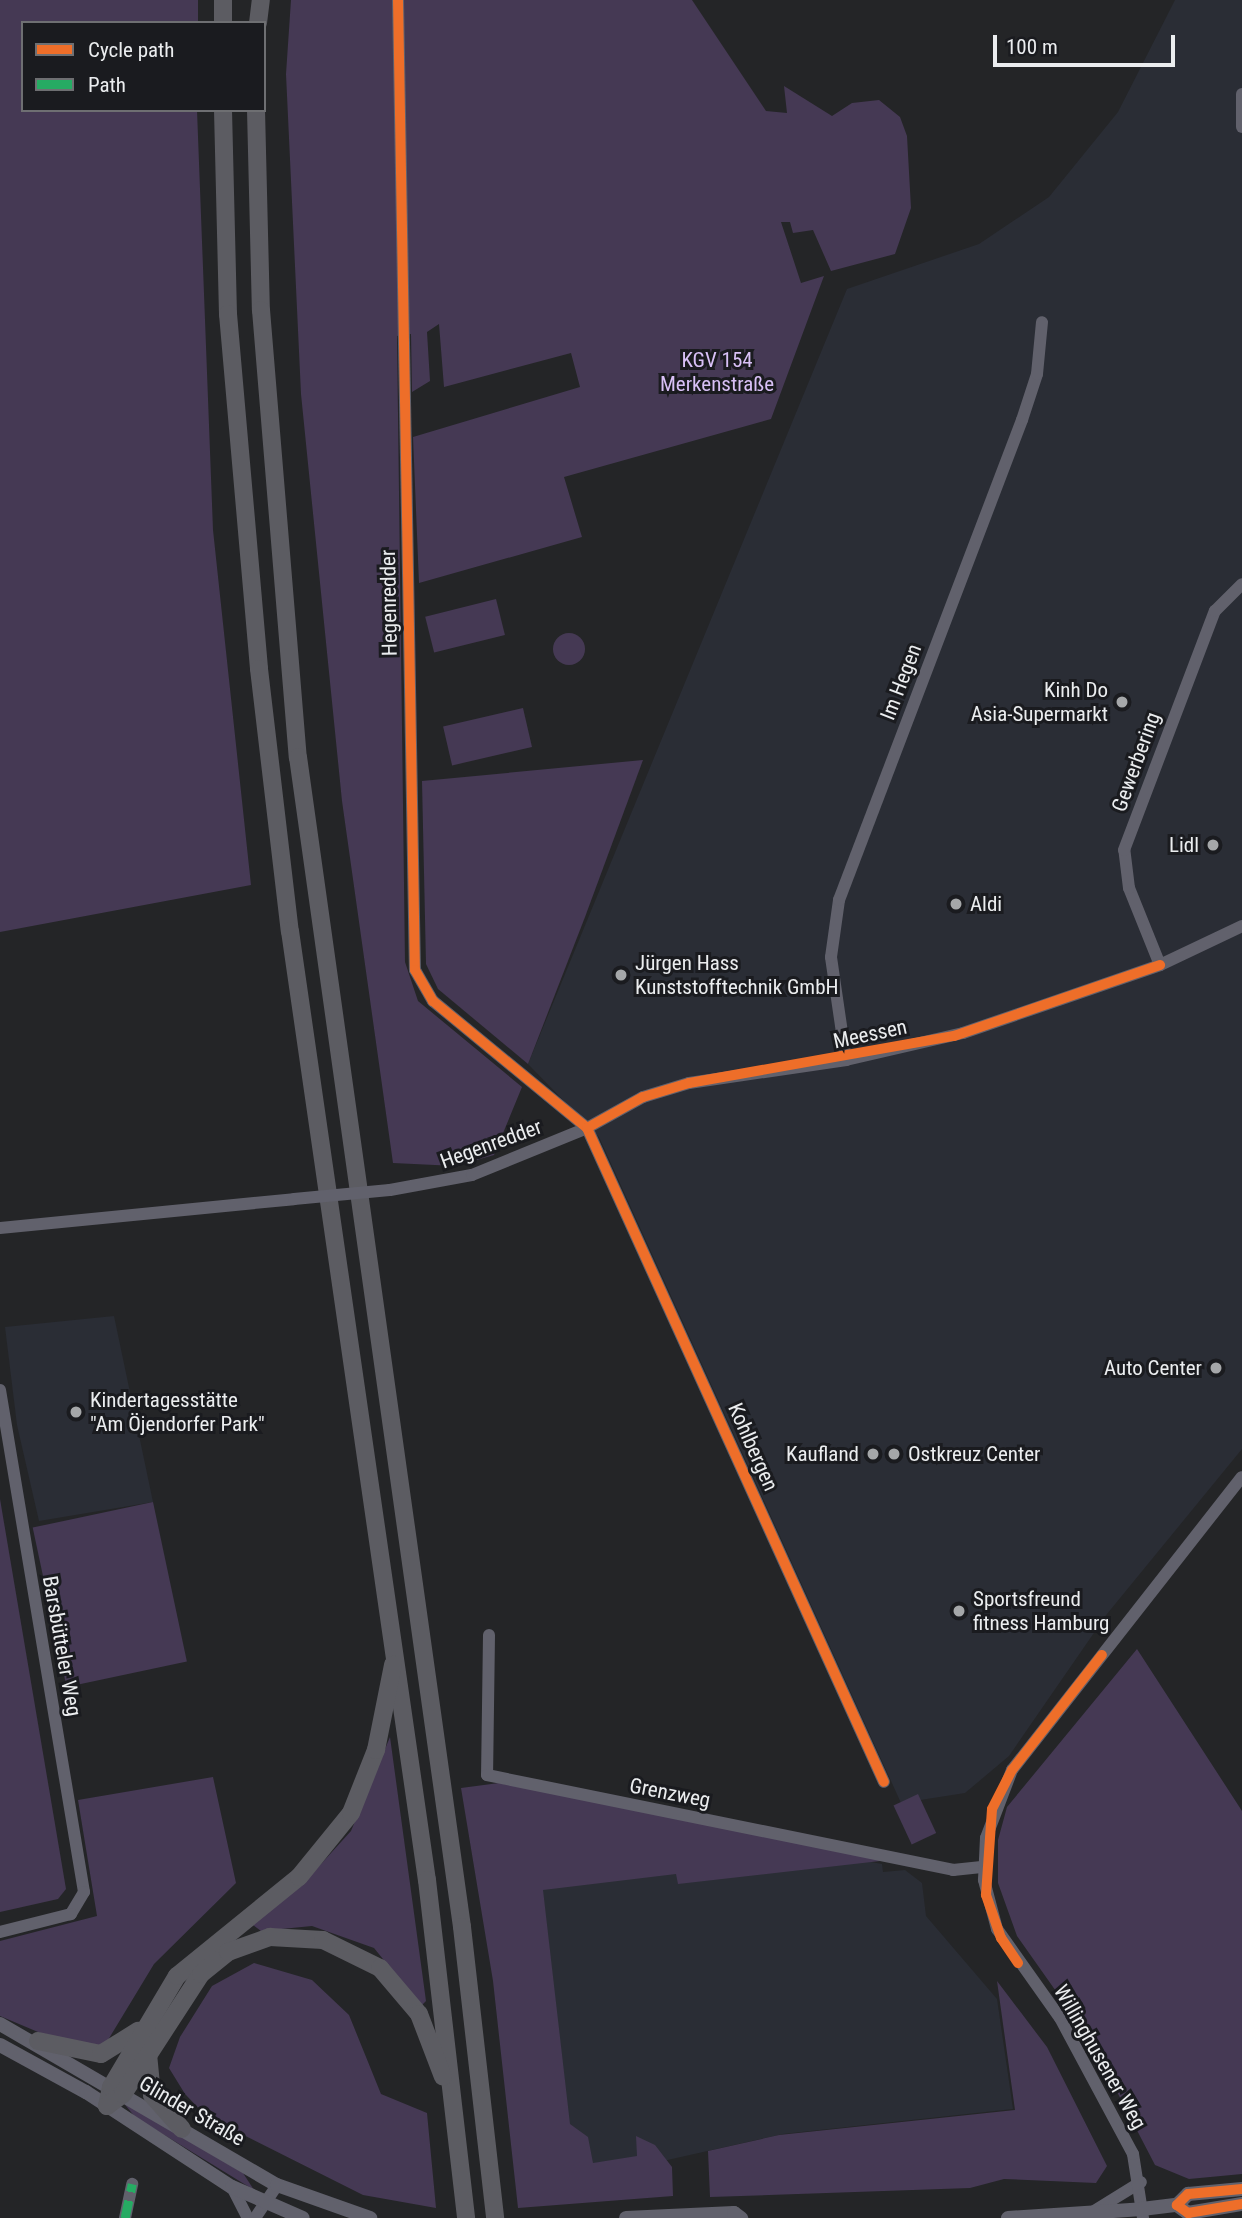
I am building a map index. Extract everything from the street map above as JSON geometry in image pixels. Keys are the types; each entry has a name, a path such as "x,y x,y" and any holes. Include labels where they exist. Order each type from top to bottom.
{"highway":[{"path":"223,0 223,21"},
{"path":"257,21 259,0"},
{"path":"222,112 228,314 258,669 290,931 396,1651 466,2218"},
{"path":"256,112 261,310 298,757 460,1913 495,2218"},
{"path":"37,2041 101,2054 124,2044 147,2021 197,1954 299,1877 340,1829 376,1751 396,1651"},
{"path":"107,2106 148,2052 191,1985 228,1952 270,1937 323,1940 380,1968 413,2005 454,2110"},
{"path":"117,2091 147,2021"},
{"path":"148,2052 152,2095 182,2129"}],"main road":[{"name":"Glinder Straße","path":"0,2024 37,2041 277,2185 370,2218"},
{"name":"Glinder Straße","path":"0,2045 107,2106 232,2187 301,2218"},
{"path":"1008,2218 1143,2214 1177,2205 1188,2194 1242,2189"},
{"path":"1177,2205 1188,2213 1242,2204"},
{"path":"626,2218 741,2218"}],"street":[{"name":"Hegenredder","path":"0,1228 390,1189 472,1175 587,1128 433,1000 414,962 397,0"},
{"path":"1242,94 1242,127"},
{"name":"Im Hegen","path":"846,1060 831,949 839,900 1022,419 1037,374 1042,322"},
{"name":"Gewerbering","path":"1160,965 1129,888 1124,850 1215,611 1242,584"},
{"name":"Meessen","path":"587,1128 643,1097 689,1083 846,1060 963,1033 1160,965 1242,926"},
{"name":"Kohlbergen","path":"587,1128 884,1782"},
{"name":"Barsbütteler Weg","path":"0,1390 84,1892 78,1908 0,1933"},
{"name":"Willinghusener Weg","path":"1143,2214 1141,2182 1075,2043 1001,1938 984,1867 992,1809 1012,1770 1242,1477"},
{"name":"Grenzweg","path":"489,1635 487,1775 953,1870 984,1867"},
{"path":"1085,2216 1141,2182"},
{"path":"125,2218 132,2184"},
{"path":"255,2218 269,2203 277,2185"},
{"path":"232,2187 248,2218"},
{"path":"269,2203 270,2218"}],"shaded area":[{"path":"1175,0 1242,0 1242,1449 1107,1614 1009,1756 965,1793 901,1803 599,1137 528,1064 847,289 979,244 1049,197 1118,112"},
{"name":"Kindertagesstätte \"Am Öjendorfer Park\"","path":"114,1316 153,1502 39,1521 17,1425 5,1327"},
{"path":"481,1789 882,1864 883,1872 905,1870 922,1883 926,1916 997,1999 1013,2109 783,2134 530,2191"}],"green space":[{"path":"0,0 198,0 198,21 21,21 21,112 197,112 213,530 251,885 0,932"},
{"name":"KGV 154 Merkenstraße","path":"291,0 692,0 766,111 787,113 784,86 832,116 852,103 879,100 900,117 907,136 911,208 895,254 831,271 813,230 793,233 790,222 781,222 801,283 824,276 771,419 564,477 582,537 419,583 413,437 580,387 571,353 444,387 439,324 427,332 430,381 412,392 411,334 397,336 405,962 418,1001 522,1087 494,1155 456,1166 393,1163 342,801 301,394 286,74"},
{"path":"496,599 505,635 434,653 425,617"},
{"path":"569,633 580,638 585,649 580,660 569,665 558,660 553,649 558,638"},
{"path":"523,708 532,747 452,765 443,726"},
{"path":"643,760 528,1064 438,989 426,964 422,781"},
{"path":"0,1499 66,1889 58,1899 0,1912"},
{"path":"153,1502 187,1661 67,1687 33,1528"},
{"path":"1137,1649 1242,1811 1242,2174 1189,2179 1155,2165 1089,2038 1017,1936 998,1883 998,1840 1007,1807"},
{"path":"390,1737 426,2001 421,2006 374,1948 312,1926 261,1931 249,1922 311,1875 351,1831"},
{"path":"213,1777 236,1883 154,1964 105,2045 69,2045 0,2016 0,1941 97,1916 78,1800"},
{"path":"499,1783 889,1860 678,1884 676,1874 543,1890 570,2124 588,2137 593,2163 637,2156 636,2136 655,2145 672,2167 673,2196 518,2208 493,1981 461,1788"},
{"path":"918,1794 936,1833 912,1844 894,1805"},
{"path":"254,1963 312,1980 349,2015 381,2094 427,2113 436,2208 363,2195 206,2116 185,2094 169,2068 180,2037 212,1986"},
{"path":"997,1981 1047,2047 1107,2166 1096,2183 1004,2179 970,2188 710,2197 708,2151 779,2135 1015,2110"},
{"path":"122,2101 243,2173 254,2190 135,2117"}],"marked path":[{"path":"125,2218 132,2184"}],"cycle path":[{"path":"398,0 415,970 433,1001 587,1128 884,1782"},
{"path":"587,1128 643,1097 689,1083 954,1036 1160,965"},
{"path":"1018,1963 1001,1938 986,1895 992,1809 1012,1770 1102,1655"},
{"path":"1242,2189 1188,2194 1177,2205 1188,2213 1242,2204"}],"place":[{"name":"Kinh Do Asia-Supermarkt","path":"1122,702"},
{"name":"Lidl","path":"1213,845"},
{"name":"Aldi","path":"956,904"},
{"name":"Jürgen Hass Kunststofftechnik GmbH","path":"621,975"},
{"name":"Auto Center","path":"1216,1368"},
{"name":"Kindertagesstätte \"Am Öjendorfer Park\"","path":"76,1412"},
{"name":"Kaufland","path":"873,1454"},
{"name":"Ostkreuz Center","path":"894,1454"},
{"name":"Sportsfreund fitness Hamburg","path":"959,1611"}]}
